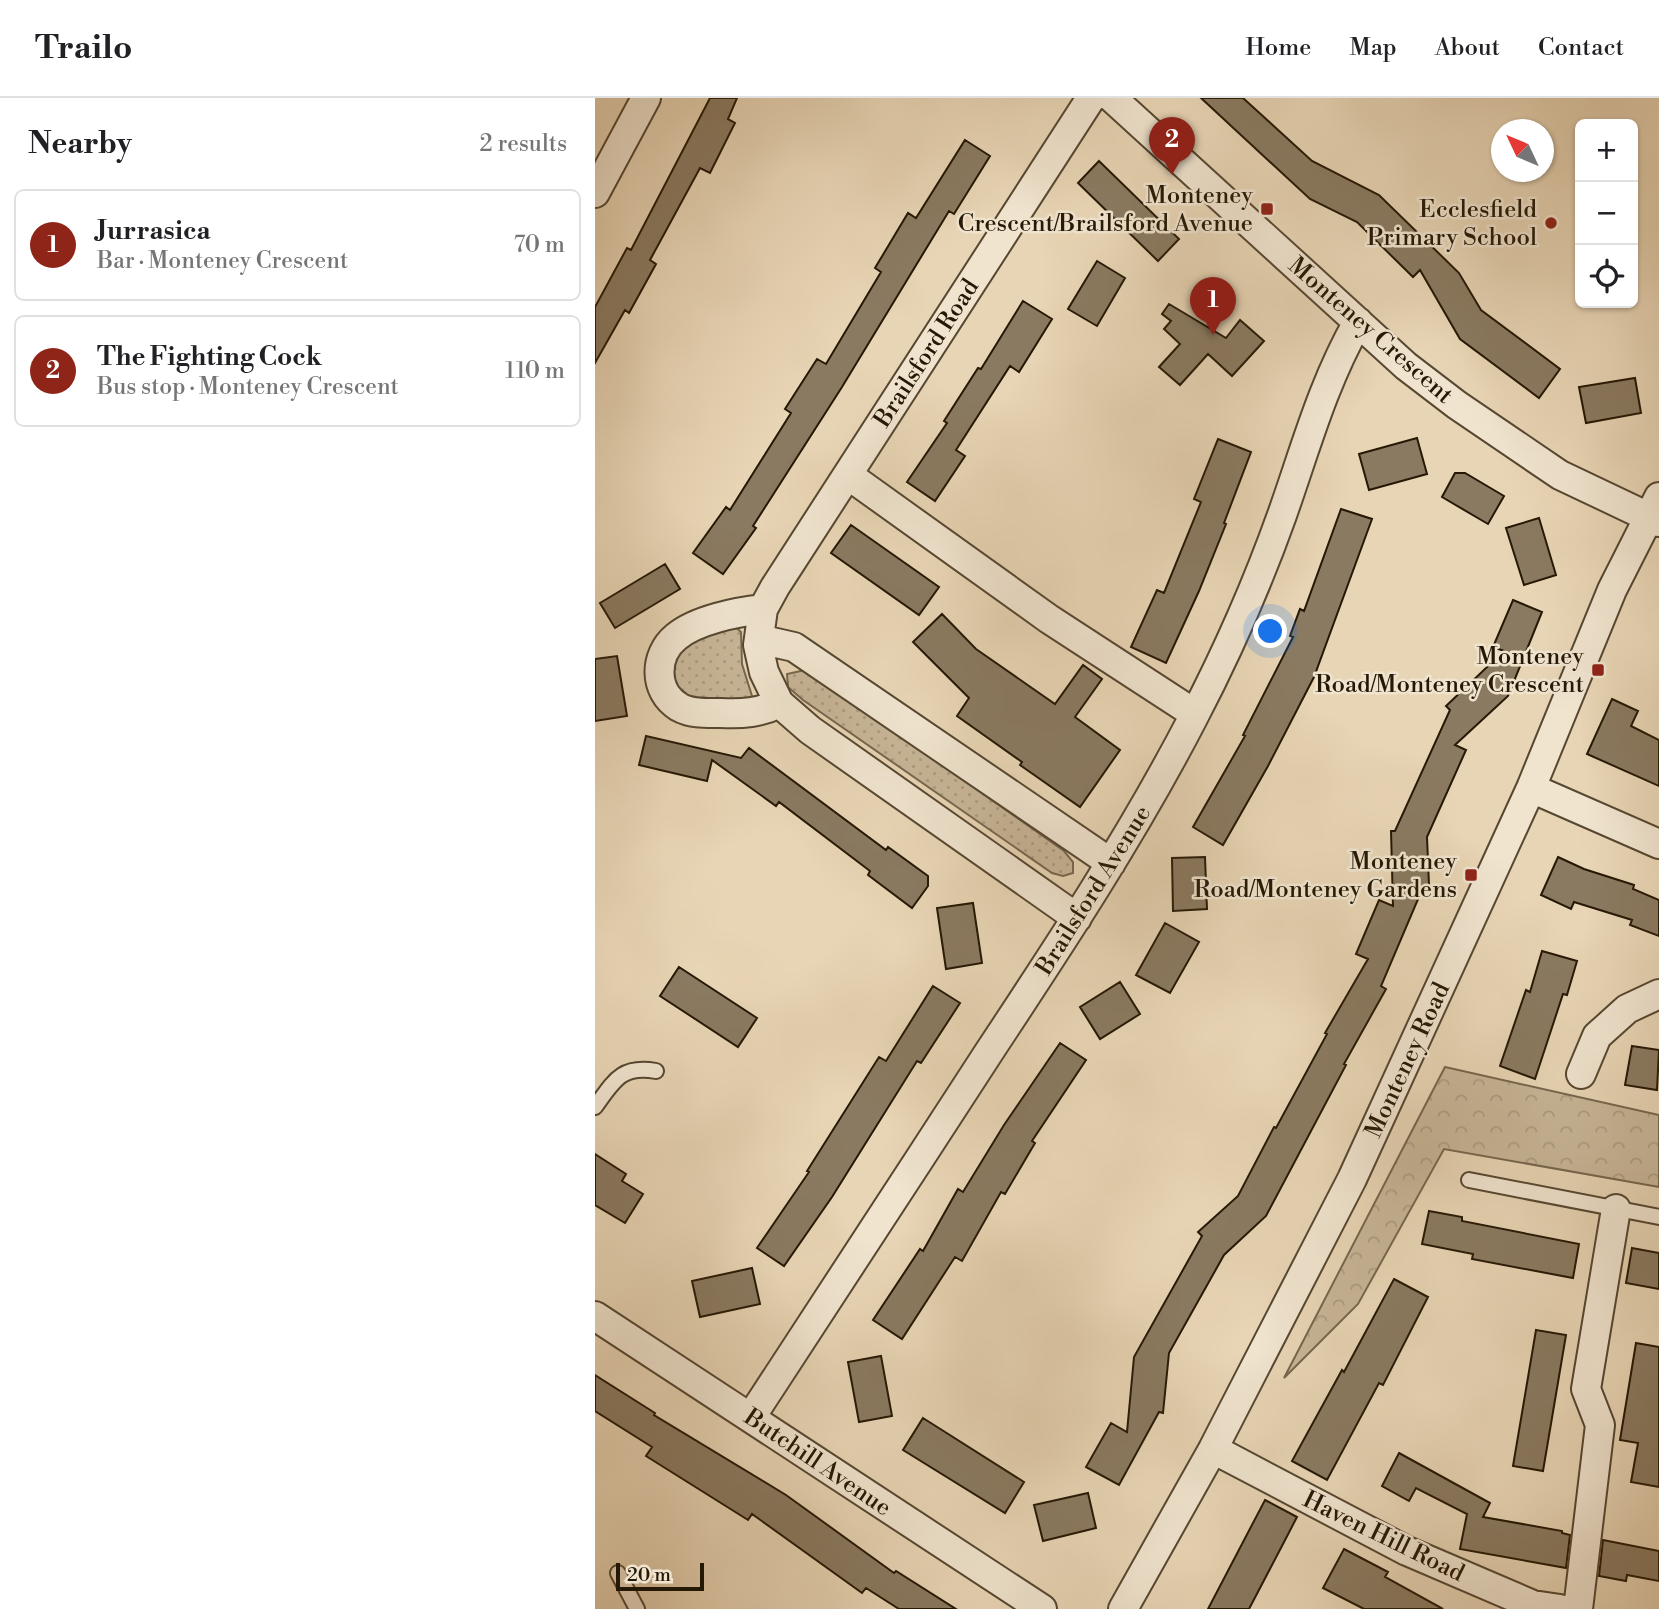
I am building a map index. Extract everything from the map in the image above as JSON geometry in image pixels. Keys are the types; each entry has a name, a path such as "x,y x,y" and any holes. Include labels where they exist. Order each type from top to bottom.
{"street":[{"name":"Brailsford Road","path":"1077,918 810,730 779,703 764,673 758,645 763,609 1091,98"},
{"name":"Monteney Crescent","path":"1112,98 1406,366 1508,441 1560,475 1655,513"},
{"path":"595,193 640,100"},
{"name":"Brailsford Avenue","path":"751,1417 1077,918 1162,776 1242,617 1280,519 1326,386 1339,355 1358,322"},
{"path":"848,475 1060,626 1195,714"},
{"name":"Monteney Road","path":"1123,1609 1213,1449 1352,1179 1531,788 1612,590 1655,513"},
{"path":"763,609 723,616 676,636 659,663 659,676 671,701 680,708 693,712 733,714 763,711 779,703"},
{"path":"758,645 772,642 794,647 1111,863"},
{"path":"1531,788 1659,844"},
{"path":"1581,1074 1597,1036 1627,1009 1659,994"},
{"path":"1578,1609 1600,1425 1586,1389 1616,1209"},
{"name":"Butchill Avenue","path":"595,1316 1042,1609"},
{"name":"Haven Hill Road","path":"1213,1449 1407,1551 1542,1608"}],"lane":[{"path":"595,1107 614,1080 627,1071 640,1068 656,1071"},
{"path":"1469,1180 1659,1217"},
{"path":"618,1573 637,1609"}],"green space":[{"path":"731,623 741,632 742,664 752,696 745,703 687,700 676,691 672,660 684,644"},
{"path":"805,670 1064,851 1073,862 1073,873 1063,876 1052,873 803,700 788,687 787,674"},
{"path":"1445,1067 1659,1115 1659,1187 1444,1149 1358,1304 1284,1378"}],"building":[{"path":"710,98 737,98 728,119 735,123 710,173 700,168 650,260 656,264 629,313 625,310 595,363 595,307 627,248 631,250"},
{"path":"1201,98 1243,98 1312,161 1379,195 1459,273 1481,310 1560,369 1539,398 1460,339 1420,270 1413,277 1357,222 1310,199"},
{"path":"965,140 990,156 954,214 949,211 842,387 753,526 756,528 723,574 693,553 726,507 730,510 791,413 785,409 817,359 826,364 881,272 875,268 908,213 916,218"},
{"path":"1099,161 1179,239 1158,261 1078,183"},
{"path":"1097,261 1125,278 1097,326 1068,309"},
{"path":"1023,301 1052,319 1019,372 1010,366 956,450 965,456 935,501 907,482"},
{"path":"1169,304 1226,338 1240,320 1264,341 1232,376 1208,354 1180,385 1159,367 1180,344 1164,329 1171,321 1162,314"},
{"path":"1635,378 1641,413 1586,423 1579,387"},
{"path":"1417,438 1427,474 1369,490 1359,454"},
{"path":"1218,439 1251,452 1224,523 1226,524 1166,663 1131,647 1157,590 1164,593 1201,502 1194,499"},
{"path":"1455,473 1465,473 1504,496 1488,524 1442,497"},
{"path":"1341,509 1372,519 1314,677 1223,845 1193,827 1245,736 1243,735 1293,637 1290,636 1300,609 1304,611"},
{"path":"1539,518 1556,575 1524,585 1506,528"},
{"path":"851,525 939,587 919,615 831,553"},
{"path":"665,564 680,589 615,628 600,603"},
{"path":"1513,600 1542,612 1508,696 1455,745 1466,750 1427,837 1429,885 1424,885 1381,986 1386,989 1266,1216 1224,1255 1169,1353 1163,1413 1159,1412 1119,1485 1086,1467 1111,1423 1127,1432 1134,1357 1202,1236 1198,1232 1238,1196 1327,1034 1325,1033 1368,959 1356,954 1379,900 1393,906 1391,831 1395,831 1450,710 1446,706 1504,651 1493,647"},
{"path":"942,614 976,649 1055,704 1083,665 1102,679 1075,717 1120,750 1080,807 957,716 969,698 913,642"},
{"path":"617,656 627,716 595,721 595,659"},
{"path":"1612,699 1638,711 1631,726 1659,740 1659,786 1587,754"},
{"path":"646,736 741,758 749,748 886,850 888,847 928,876 928,886 912,908 868,875 870,871 779,802 776,806 712,760 707,781 639,765"},
{"path":"1205,857 1207,909 1173,911 1172,858"},
{"path":"1558,857 1584,869 1634,885 1633,889 1659,900 1659,936 1630,925 1632,920 1574,902 1571,909 1541,895"},
{"path":"973,903 982,963 946,969 937,908"},
{"path":"1165,923 1199,942 1170,993 1136,975"},
{"path":"1542,951 1577,961 1567,995 1563,994 1535,1079 1500,1066 1526,990 1530,992"},
{"path":"679,967 757,1018 738,1047 660,996"},
{"path":"1120,982 1140,1014 1100,1039 1080,1007"},
{"path":"933,986 960,1003 921,1063 917,1061 832,1197 784,1266 757,1248 809,1172 807,1171 879,1057 886,1061"},
{"path":"1060,1043 1086,1060 1032,1141 1035,1143 1005,1194 1001,1192 962,1261 955,1257 902,1339 873,1320 920,1249 923,1251 958,1189 963,1192 1004,1125"},
{"path":"1632,1046 1659,1050 1657,1090 1625,1085"},
{"path":"595,1154 626,1174 622,1181 643,1194 625,1223 595,1205"},
{"path":"1429,1211 1462,1217 1462,1221 1579,1244 1573,1278 1472,1259 1473,1254 1422,1244"},
{"path":"1632,1248 1659,1253 1659,1289 1626,1283"},
{"path":"752,1268 760,1304 700,1317 692,1281"},
{"path":"1394,1279 1428,1297 1383,1385 1379,1383 1327,1480 1292,1461"},
{"path":"1536,1330 1566,1335 1543,1471 1513,1466"},
{"path":"1636,1343 1659,1347 1659,1487 1631,1482 1638,1443 1620,1440"},
{"path":"881,1356 892,1416 859,1422 848,1362"},
{"path":"595,1375 655,1413 654,1415 786,1495 894,1573 896,1571 956,1609 899,1609 866,1588 862,1593 752,1514 748,1520 646,1456 652,1447 595,1411"},
{"path":"923,1418 1024,1482 1005,1513 903,1450"},
{"path":"1399,1453 1490,1503 1483,1517 1562,1531 1570,1535 1566,1568 1460,1549 1467,1514 1416,1488 1409,1501 1382,1486"},
{"path":"1088,1493 1096,1528 1043,1541 1034,1505"},
{"path":"1265,1500 1297,1517 1283,1544 1249,1609 1208,1609"},
{"path":"1603,1540 1659,1551 1659,1581 1627,1575 1626,1581 1599,1576"},
{"path":"1344,1549 1388,1572 1385,1577 1443,1609 1364,1609 1323,1588"}],"place":[{"name":"The Fighting Cock","path":"1172,175"},
{"name":"Monteney Crescent/Brailsford Avenue","path":"1267,209"},
{"name":"Ecclesfield Primary School","path":"1551,223"},
{"name":"Jurrasica","path":"1213,335"},
{"name":"Monteney Road/Monteney Crescent","path":"1598,670"},
{"name":"Monteney Road/Monteney Gardens","path":"1471,875"}]}
